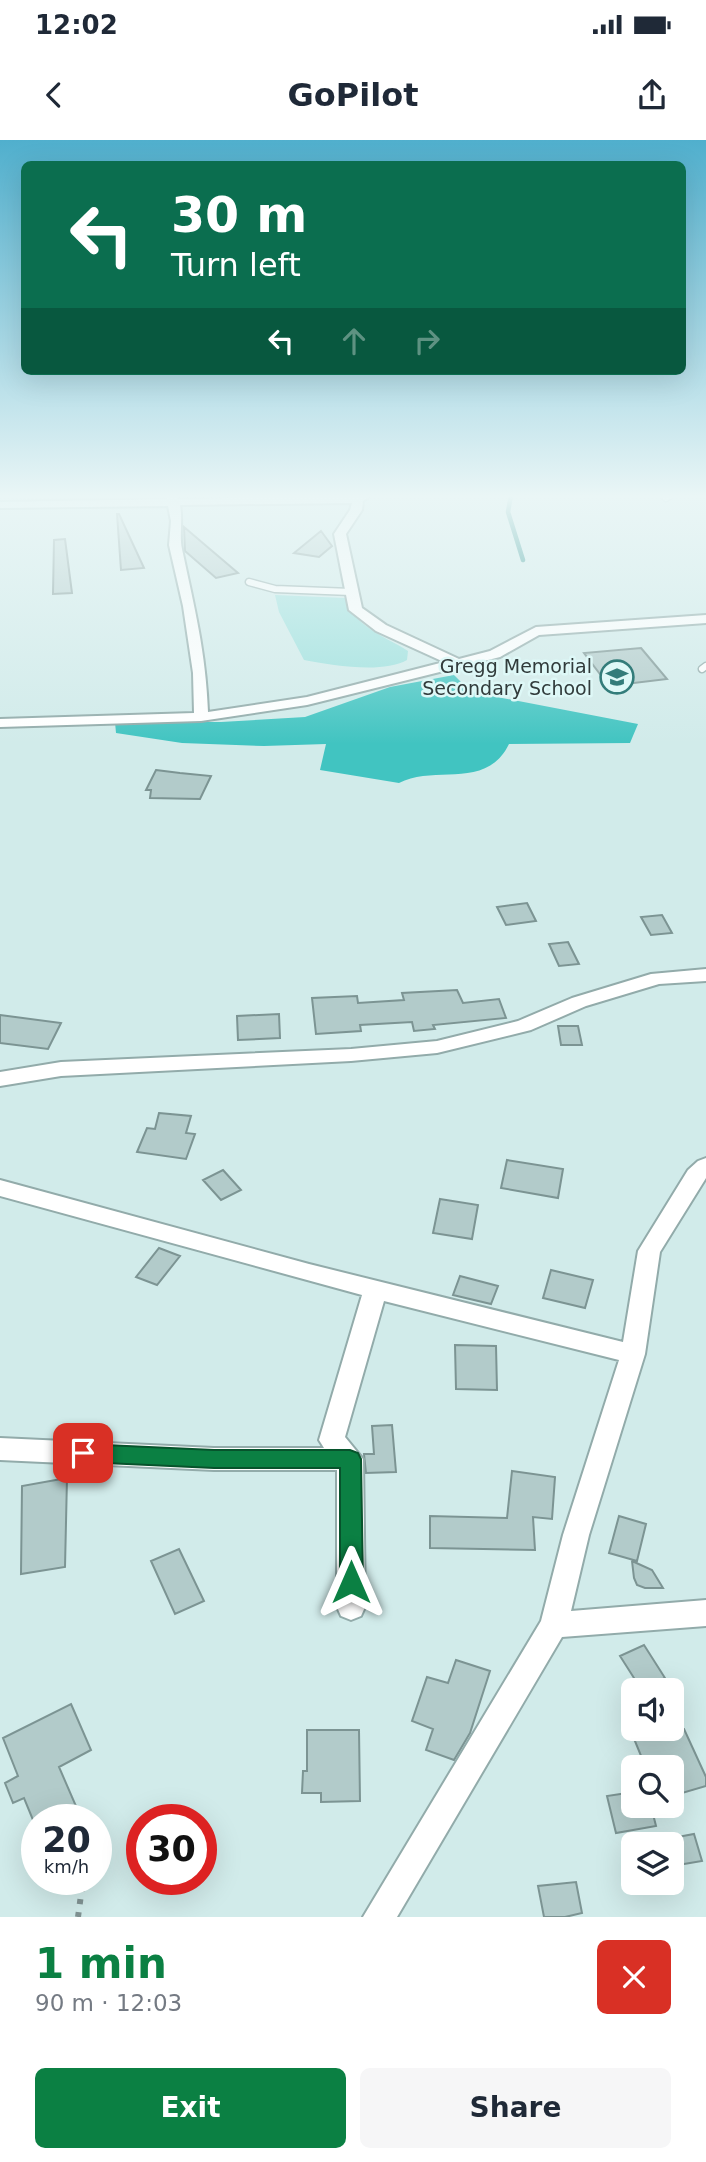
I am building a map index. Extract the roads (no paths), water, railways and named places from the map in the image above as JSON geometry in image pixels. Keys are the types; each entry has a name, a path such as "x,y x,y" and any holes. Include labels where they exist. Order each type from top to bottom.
{"street":[{"path":"183,578 200,673 201,717"},
{"path":"349,578 356,610 381,628 457,663"},
{"path":"0,723 201,717 307,701 495,654 536,631 706,619"},
{"path":"0,1079 61,1069 351,1055 437,1047 524,1026 579,1002 659,978 706,975"},
{"path":"379,1917 554,1625 576,1535 633,1354 649,1251 696,1175 706,1166"},
{"path":"0,1188 375,1290 633,1354"},
{"path":"351,1607 350,1459 332,1440 375,1290"},
{"path":"0,1449 214,1459 350,1459"},
{"path":"554,1625 706,1613"}],"lane":[{"path":"249,582 275,589 351,592"}],"place":[{"name":"Gregg Memorial Secondary School","path":"617,677"}]}
